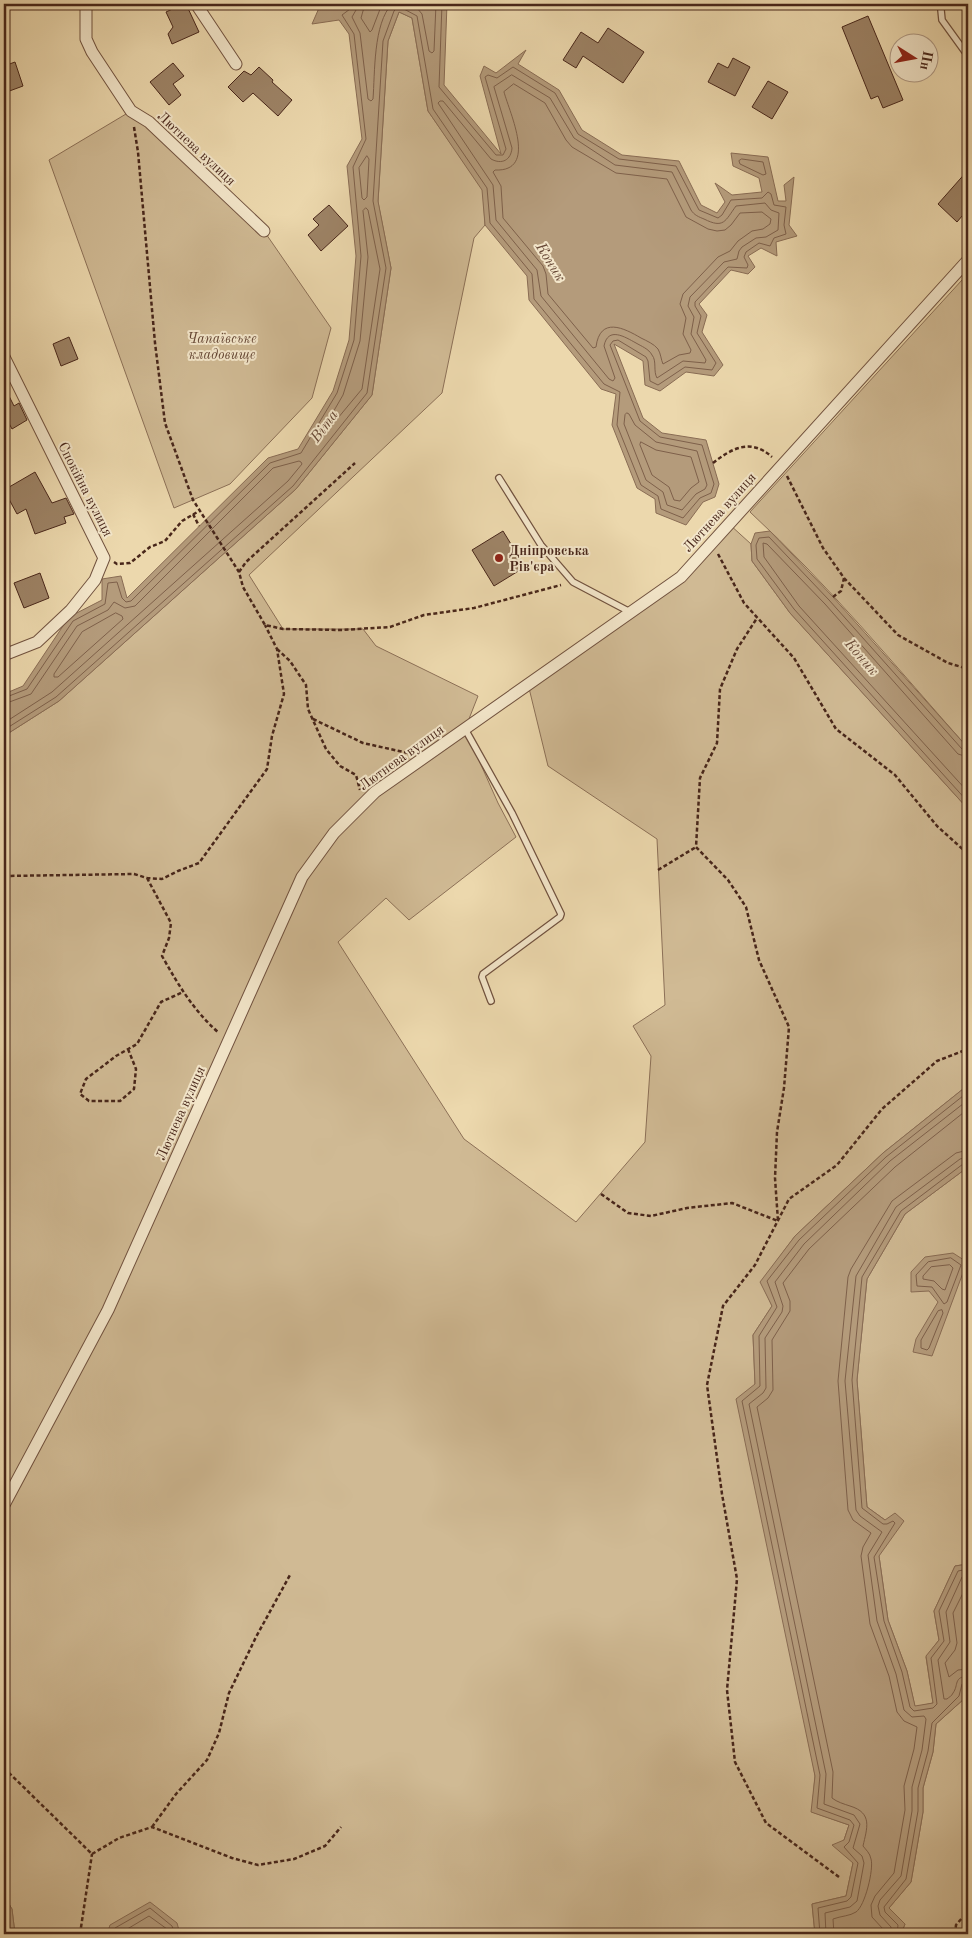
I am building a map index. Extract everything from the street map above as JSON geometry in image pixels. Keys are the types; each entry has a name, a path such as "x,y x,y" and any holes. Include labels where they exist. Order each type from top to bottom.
{"street":[{"name":"Лютнева вулиця","path":"86,4 86,39 92,52 131,111 149,122 264,230"},
{"path":"196,4 236,64"},
{"name":"Лютнева вулиця","path":"4,1505 108,1310 302,878 334,832 375,792 681,577 968,260"},
{"name":"Спокійна вулиця","path":"4,357 104,558 95,580 71,610 36,642 4,655"}],"lane":[{"path":"943,4 941,10 942,20 968,56"},
{"path":"499,478 541,545 572,582 630,612"},
{"path":"465,729 512,813 561,914 483,974 482,977 491,1001"}],"path":[{"path":"4,876 134,874 147,878 162,879 199,863 267,769 272,736 284,694 276,649 265,625 243,587 239,572 199,511 165,423 155,343 138,152 131,111"},
{"path":"713,463 726,453 751,445 766,450 782,465 823,548 844,578 898,635 948,662 968,669"},
{"path":"239,572 246,562 355,463"},
{"path":"104,558 117,564 130,563 150,548 165,541 182,521 199,511"},
{"path":"193,514 199,526"},
{"path":"712,543 744,603 794,658 836,729 894,775 937,826 968,854"},
{"path":"833,597 841,591 844,578"},
{"path":"265,625 283,629 363,629 390,626 424,615 474,608 572,582"},
{"path":"758,618 737,649 720,688 716,743 700,778 696,847 728,880 746,907 759,960 789,1027 784,1088 777,1132 775,1178 778,1221"},
{"path":"276,649 290,661 306,685 308,709 311,719 326,749 340,766 356,775 360,791 355,797 356,810"},
{"path":"311,719 363,743 425,757"},
{"path":"658,870 696,847"},
{"path":"147,878 170,923 168,938 162,956 182,992 200,1016 229,1043"},
{"path":"128,1049 136,1070 134,1088 120,1101 88,1102 80,1094 86,1079 116,1056 128,1049 137,1044 161,1002 182,992"},
{"path":"839,1877 766,1823 735,1762 726,1690 737,1579 722,1494 707,1385 723,1306 755,1265 789,1199 837,1165 882,1109 937,1061 968,1049"},
{"path":"601,1194 628,1213 651,1216 687,1208 732,1203 778,1221"},
{"path":"92,1854 119,1838 152,1827 176,1794 207,1760 219,1733 230,1693 256,1637 290,1575"},
{"path":"4,1768 92,1854"},
{"path":"152,1827 232,1858 258,1865 294,1859 325,1846 340,1827"},
{"path":"80,1934 92,1854"},
{"path":"955,1934 956,1925 968,1910"}],"green space":[{"path":"399,12 412,18 428,111 483,190 485,225 474,238 442,393 249,575 283,629 363,629 376,646 478,696 465,729 498,803 516,837 409,920 386,898 338,942 464,1139 576,1222 645,1142 651,1056 633,1026 665,1005 657,839 548,766 528,684 681,577 729,524 751,544 752,561 790,613 968,809 968,1085 883,1153 795,1236 761,1282 772,1306 753,1335 755,1384 815,1776 812,1812 849,1825 844,1840 853,1863 846,1896 812,1904 815,1934 15,1934 12,1909 4,1896 4,736 59,701 296,489 372,395 391,268 378,202 388,41"},
{"name":"Чапаївське кладовище","path":"131,111 264,231 331,328 312,398 230,484 174,508 49,160"},
{"path":"962,280 968,293 968,748 835,597 750,512"},
{"path":"968,1167 968,1564 955,1566 934,1611 939,1640 926,1657 933,1703 915,1707 907,1671 888,1620 879,1556 885,1520 867,1507 857,1380 867,1279 905,1214"},
{"path":"968,1663 968,1934 901,1934 905,1924 889,1908 911,1882 923,1812 923,1788 933,1752 936,1724 965,1698"}],"water":[{"path":"346,4 447,4 444,85 501,154 480,76 484,66 496,73 526,50 518,64 559,90 582,130 622,155 679,161 701,205 717,213 725,202 715,183 732,195 762,192 759,178 733,166 731,153 768,157 778,201 786,201 784,185 794,177 789,225 797,236 776,242 777,256 761,248 748,256 755,267 748,274 731,270 699,304 707,315 702,332 723,365 714,376 686,372 660,391 645,385 643,361 614,344 643,418 662,433 706,440 719,484 715,497 703,502 686,525 656,513 655,499 637,488 612,425 616,394 601,389 529,300 527,276 485,225 482,190 428,111 412,18 399,12 388,41 378,201 391,268 372,395 296,489 59,701 4,736 4,694 23,686 69,617 102,600 102,579 121,576 127,598 268,458 298,449 333,391 349,340 356,256 347,166 362,139 349,34 339,20 312,24 319,8 345,7"},
{"name":"Коник","path":"770,531 833,597 968,748 968,809 790,613 752,561 751,544 755,533"},
{"path":"968,1085 968,1167 905,1214 867,1279 857,1380 867,1507 885,1520 895,1513 904,1521 879,1556 888,1620 907,1671 915,1706 933,1703 926,1656 939,1640 934,1611 955,1566 968,1564 968,1663 965,1698 936,1724 933,1752 923,1788 923,1812 911,1882 889,1908 905,1924 901,1934 815,1934 812,1904 846,1896 853,1863 832,1845 844,1840 849,1825 811,1812 815,1776 736,1399 755,1384 753,1335 772,1306 760,1282 795,1236 883,1153"},
{"path":"953,1253 967,1262 932,1356 913,1352 916,1339 938,1302 929,1291 911,1292 911,1272 925,1257"},
{"path":"4,1896 12,1909 15,1934 4,1934"},
{"path":"150,1902 177,1923 180,1934 107,1934 110,1925"}],"building":[{"path":"186,4 199,32 172,44 168,34 173,27 166,12"},
{"path":"868,16 890,69 890,82 896,82 903,100 883,108 878,96 871,99 842,27"},
{"path":"608,28 644,52 623,83 583,56 576,68 563,60 581,32 598,43"},
{"path":"733,58 750,67 735,96 708,82 718,63 728,68"},
{"path":"15,62 23,86 4,93 4,66"},
{"path":"173,63 184,76 173,84 181,95 169,105 150,82"},
{"path":"259,67 292,100 278,116 253,93 243,102 228,87 244,71 251,75"},
{"path":"768,81 788,92 772,119 752,107"},
{"path":"968,170 968,209 957,222 938,204"},
{"path":"329,205 348,226 321,251 308,235 319,225 313,219"},
{"path":"69,337 78,359 61,366 53,344"},
{"path":"4,386 14,406 19,403 27,420 12,429 4,414"},
{"path":"35,472 52,503 66,498 74,514 64,517 66,523 35,534 26,509 17,514 4,490"},
{"name":"Дніпровська Рів'єра","path":"503,531 525,567 494,586 472,550"},
{"path":"40,573 49,598 24,608 14,583"}],"place":[{"name":"Дніпровська Рів'єра","path":"499,558"}],"water label":[{"name":"Віта","path":"324,426"}]}
